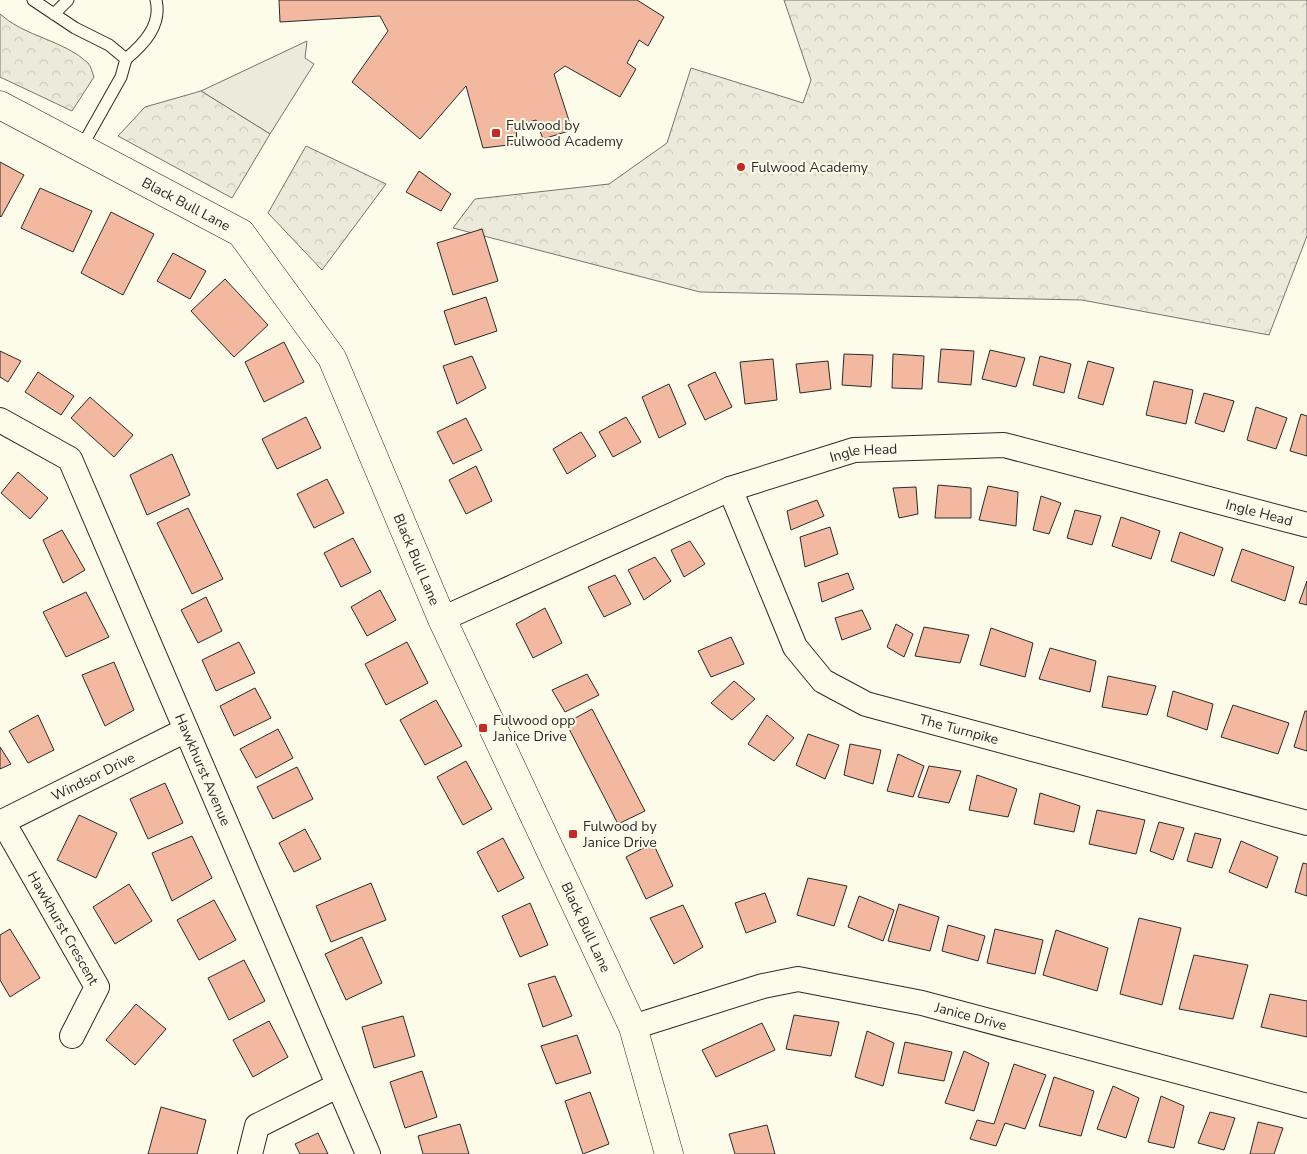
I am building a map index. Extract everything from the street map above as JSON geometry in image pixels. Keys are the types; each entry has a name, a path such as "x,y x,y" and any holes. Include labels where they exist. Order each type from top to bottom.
{"street":[{"name":"Black Bull Lane","path":"0,105 240,233 332,358 442,619 633,1027 669,1154"},
{"name":"Hawkhurst Avenue","path":"0,420 70,459 337,1086 368,1154"},
{"name":"Ingle Head","path":"442,619 730,489 854,450 1004,445 1307,525"},
{"name":"The Turnpike","path":"730,489 795,647 808,666 824,681 842,693 866,704 1307,823"},
{"name":"Windsor Drive","path":"1,822 186,730"},
{"name":"Hawkhurst Crescent","path":"1,822 96,987 72,1036"},
{"name":"Janice Drive","path":"633,1027 763,986 798,979 922,1003 1307,1106"},
{"path":"250,1154 257,1126 337,1086"}],"lane":[{"path":"33,0 75,28 109,45 126,59"},
{"path":"54,14 68,0"},
{"path":"81,148 121,77 126,59 148,38 159,12 156,0"}],"green space":[{"path":"784,0 1307,0 1307,236 1269,335 1082,300 700,292 453,228 475,199 609,184 667,143 691,68 803,103 811,80"},
{"path":"0,14 21,28 68,49 89,64 94,77 72,111 0,77"},
{"path":"307,41 305,58 314,64 270,134 201,91"},
{"path":"201,91 270,134 232,198 118,136 145,107"},
{"path":"306,146 386,184 322,270 268,213"}],"building":[{"path":"279,0 637,0 664,17 648,46 639,40 627,63 636,69 620,97 565,66 554,74 572,130 543,139 536,120 516,126 517,144 483,148 466,86 420,139 352,82 388,31 380,16 280,22"},
{"path":"0,162 24,175 1,217 0,216"},
{"path":"419,171 451,194 441,211 406,192"},
{"path":"40,188 92,211 73,252 21,228"},
{"path":"111,212 154,234 123,295 81,273"},
{"path":"482,229 498,281 453,295 437,243"},
{"path":"173,253 206,271 190,299 157,281"},
{"path":"225,279 268,325 234,357 191,311"},
{"path":"486,297 497,331 455,345 444,311"},
{"path":"284,342 304,382 264,402 245,362"},
{"path":"941,349 974,351 971,385 938,382"},
{"path":"990,350 1025,358 1016,387 982,379"},
{"path":"0,351 21,361 8,382 0,377"},
{"path":"844,354 873,355 871,387 842,385"},
{"path":"893,354 924,356 922,389 892,388"},
{"path":"472,356 486,388 457,404 443,366"},
{"path":"1040,356 1071,364 1064,393 1033,385"},
{"path":"773,359 777,400 745,404 740,362"},
{"path":"828,361 831,389 800,393 796,364"},
{"path":"1088,361 1114,368 1103,405 1078,398"},
{"path":"38,372 74,396 61,415 25,392"},
{"path":"715,372 732,407 705,420 688,385"},
{"path":"1154,381 1193,390 1186,424 1146,415"},
{"path":"669,384 686,424 659,438 642,397"},
{"path":"1204,393 1234,401 1224,432 1195,423"},
{"path":"90,397 133,435 114,457 71,418"},
{"path":"1256,407 1287,418 1276,449 1247,440"},
{"path":"1301,414 1307,416 1307,456 1290,451"},
{"path":"306,417 321,448 277,469 262,439"},
{"path":"626,417 641,442 613,457 599,432"},
{"path":"466,418 482,450 453,464 437,432"},
{"path":"581,432 596,456 567,474 553,449"},
{"path":"172,454 190,495 147,515 130,475"},
{"path":"476,466 492,501 466,514 449,480"},
{"path":"18,472 48,498 30,519 1,493"},
{"path":"327,479 344,513 314,528 297,494"},
{"path":"938,485 971,488 971,518 935,518"},
{"path":"988,486 1018,492 1016,526 979,520"},
{"path":"916,487 918,514 899,518 893,488"},
{"path":"1041,496 1061,503 1049,534 1033,530"},
{"path":"817,500 824,516 791,530 787,511"},
{"path":"188,508 223,579 192,594 157,523"},
{"path":"1075,510 1101,516 1092,545 1067,538"},
{"path":"1121,517 1160,531 1151,559 1112,546"},
{"path":"830,527 838,554 805,567 800,537"},
{"path":"62,530 85,570 63,583 43,540"},
{"path":"1180,532 1223,548 1214,576 1171,561"},
{"path":"353,538 371,572 341,587 324,553"},
{"path":"690,541 705,564 684,577 671,550"},
{"path":"1242,549 1294,567 1285,601 1231,581"},
{"path":"655,557 671,581 644,600 628,570"},
{"path":"848,573 854,589 822,602 818,583"},
{"path":"615,575 631,604 604,617 588,587"},
{"path":"1307,581 1307,605 1299,603"},
{"path":"380,590 396,620 367,636 351,607"},
{"path":"86,592 109,637 66,657 43,612"},
{"path":"206,597 222,631 198,643 181,610"},
{"path":"545,608 562,643 533,658 516,624"},
{"path":"862,610 871,629 842,640 835,618"},
{"path":"896,624 913,634 904,657 887,647"},
{"path":"924,627 969,635 960,663 915,656"},
{"path":"991,628 1033,643 1025,677 980,665"},
{"path":"731,637 744,664 711,677 698,651"},
{"path":"239,642 255,673 216,691 202,660"},
{"path":"407,642 428,683 386,705 365,664"},
{"path":"1050,648 1096,661 1090,692 1039,679"},
{"path":"114,662 134,710 105,726 82,675"},
{"path":"587,674 599,695 565,712 552,690"},
{"path":"1108,676 1156,686 1147,715 1102,707"},
{"path":"734,681 755,699 732,720 711,703"},
{"path":"255,688 271,718 234,736 220,706"},
{"path":"1173,691 1213,704 1207,730 1167,716"},
{"path":"436,700 462,746 425,765 400,720"},
{"path":"1233,705 1289,723 1278,754 1221,737"},
{"path":"592,709 645,811 618,824 566,723"},
{"path":"1305,711 1307,711 1307,751 1294,747"},
{"path":"38,715 54,750 28,763 9,731"},
{"path":"767,715 794,738 774,761 748,744"},
{"path":"278,729 293,758 256,778 240,749"},
{"path":"808,734 839,745 825,779 796,765"},
{"path":"850,744 881,750 873,784 844,775"},
{"path":"0,747 11,764 0,769"},
{"path":"898,754 924,766 913,797 887,791"},
{"path":"466,761 492,809 463,825 437,777"},
{"path":"929,766 961,771 949,803 918,797"},
{"path":"297,767 313,799 273,819 257,787"},
{"path":"977,775 1017,789 1008,817 969,810"},
{"path":"165,783 183,823 148,839 130,799"},
{"path":"1040,793 1080,806 1074,832 1034,824"},
{"path":"1097,810 1145,820 1136,854 1089,844"},
{"path":"79,815 117,833 96,878 57,860"},
{"path":"1159,822 1184,828 1173,860 1150,851"},
{"path":"305,829 321,859 294,872 279,843"},
{"path":"1195,833 1221,839 1212,868 1187,861"},
{"path":"192,836 212,878 172,901 152,853"},
{"path":"503,838 524,878 498,892 477,852"},
{"path":"1241,841 1278,857 1267,888 1229,872"},
{"path":"653,843 673,886 646,899 626,857"},
{"path":"1303,863 1307,864 1307,896 1295,892"},
{"path":"808,878 847,886 834,926 797,915"},
{"path":"371,883 386,920 331,942 316,906"},
{"path":"129,884 152,921 115,944 93,907"},
{"path":"765,893 776,922 746,933 735,903"},
{"path":"859,896 894,910 883,941 848,927"},
{"path":"214,900 236,940 199,960 177,920"},
{"path":"530,903 548,945 520,957 502,916"},
{"path":"899,904 939,917 930,951 888,941"},
{"path":"683,905 703,947 674,964 650,918"},
{"path":"1139,918 1181,928 1162,1005 1120,994"},
{"path":"948,925 985,936 978,961 942,951"},
{"path":"10,929 40,978 10,997 0,980 0,935"},
{"path":"995,929 1043,940 1035,974 987,963"},
{"path":"1056,930 1108,948 1097,991 1043,975"},
{"path":"362,937 382,983 346,1000 325,954"},
{"path":"1194,955 1248,965 1233,1019 1179,1009"},
{"path":"244,960 265,1001 229,1020 208,978"},
{"path":"555,976 572,1016 543,1027 528,984"},
{"path":"1270,994 1307,1001 1307,1037 1261,1027"},
{"path":"136,1004 166,1029 135,1065 106,1040"},
{"path":"794,1015 839,1022 831,1056 786,1049"},
{"path":"403,1016 415,1056 374,1068 362,1027"},
{"path":"269,1021 288,1057 253,1077 233,1040"},
{"path":"762,1023 775,1050 716,1077 702,1050"},
{"path":"867,1031 894,1043 883,1086 855,1077"},
{"path":"577,1035 591,1073 556,1084 541,1046"},
{"path":"905,1042 952,1052 944,1081 898,1073"},
{"path":"964,1051 989,1063 974,1111 945,1103"},
{"path":"1014,1064 1046,1075 1025,1129 1005,1123 996,1146 970,1139 977,1120 994,1124"},
{"path":"422,1071 437,1117 405,1128 390,1082"},
{"path":"1054,1077 1094,1091 1081,1136 1039,1126"},
{"path":"1113,1086 1139,1098 1126,1138 1097,1129"},
{"path":"590,1092 609,1144 583,1154 565,1101"},
{"path":"1161,1096 1184,1106 1174,1148 1148,1142"},
{"path":"161,1107 206,1120 197,1154 148,1154"},
{"path":"1210,1112 1235,1118 1224,1150 1198,1143"},
{"path":"1258,1122 1283,1128 1274,1154 1250,1154"},
{"path":"460,1124 469,1154 423,1154 418,1136"},
{"path":"767,1125 775,1154 735,1154 729,1134"},
{"path":"318,1133 328,1154 300,1154 295,1144"}],"place":[{"name":"Fulwood by Fulwood Academy","path":"496,133"},
{"name":"Fulwood Academy","path":"741,167"},
{"name":"Fulwood opp Janice Drive","path":"483,728"},
{"name":"Fulwood by Janice Drive","path":"573,834"}]}
